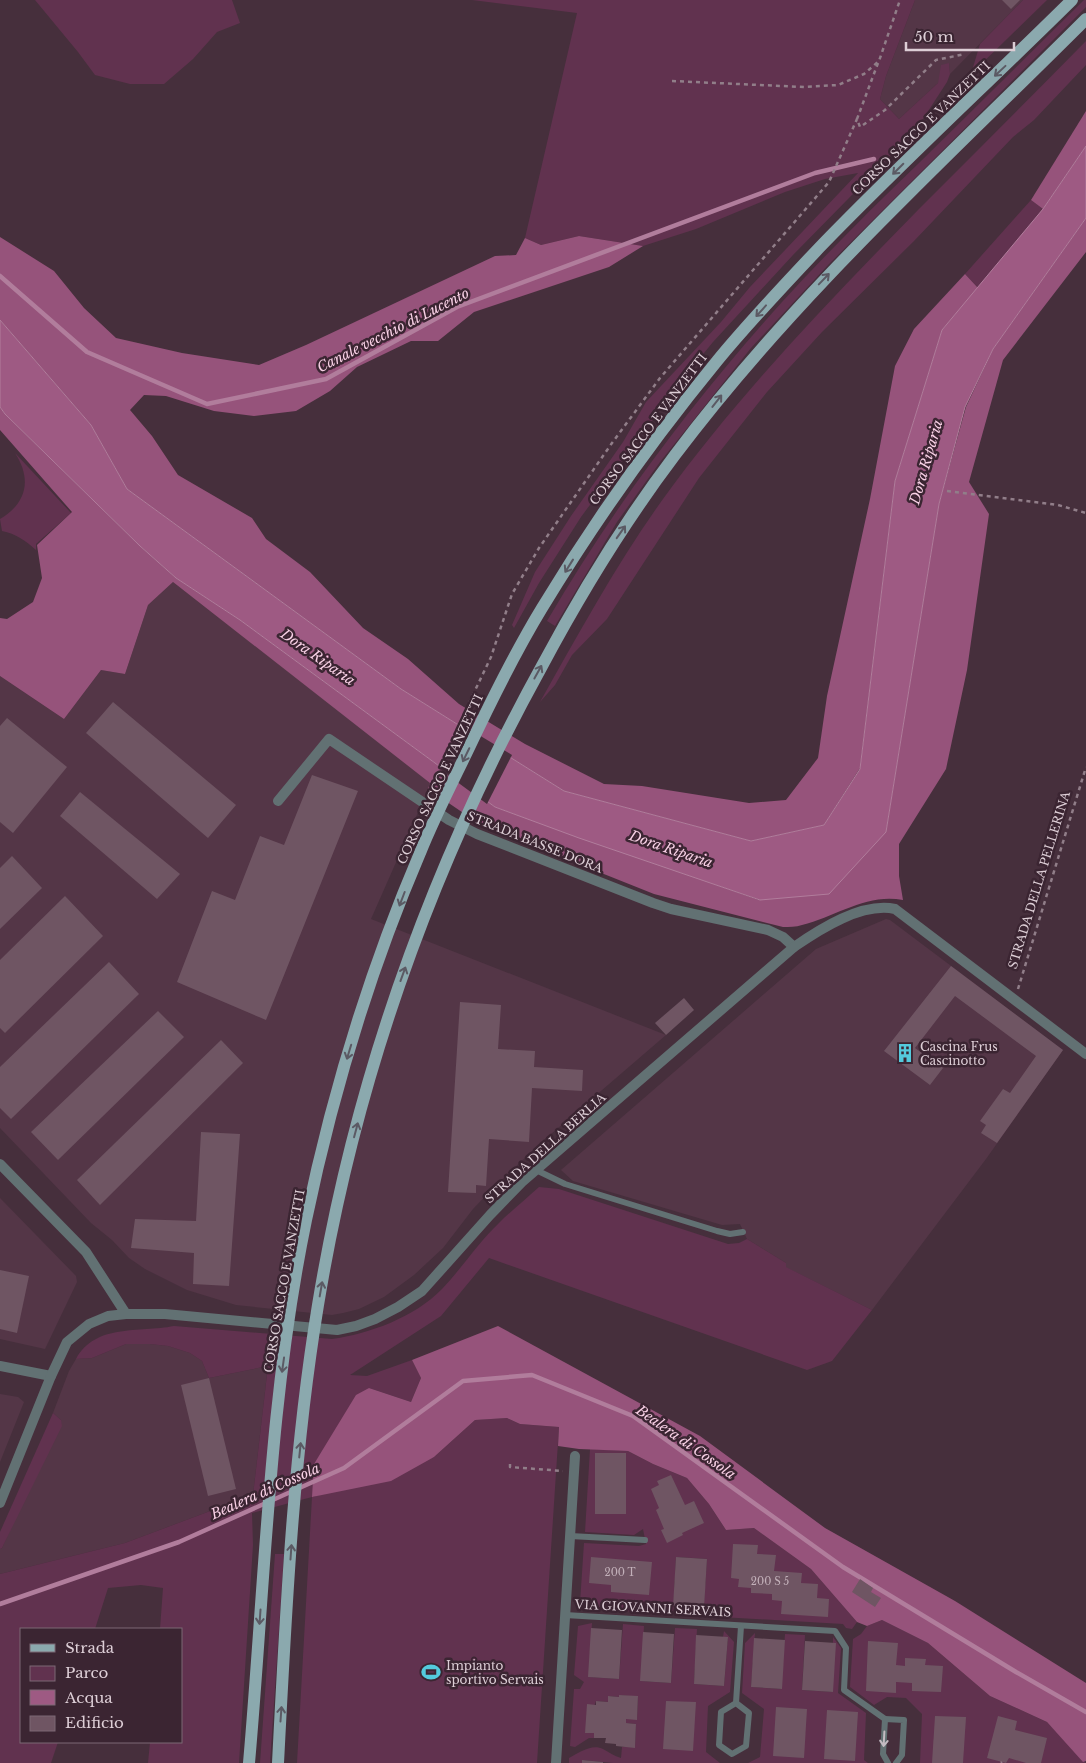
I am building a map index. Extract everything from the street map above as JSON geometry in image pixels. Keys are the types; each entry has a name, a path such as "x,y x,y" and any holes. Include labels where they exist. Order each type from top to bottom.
{"main road":[{"name":"CORSO SACCO E VANZETTI","path":"249,1763 267,1516 282,1370 305,1222 323,1144 371,978 419,853 487,711 540,611 600,516 667,424 719,358 778,291 857,209 1072,0"},
{"path":"278,1763 294,1516 309,1368 332,1227 350,1149 371,1074 401,979 445,863 515,714 563,627 616,540 673,457 737,376 803,301 862,240 1086,19"}],"street":[{"name":"STRADA BASSE DORA","path":"278,801 329,739 449,820 477,834 671,909 768,930 783,937 794,947"},
{"name":"STRADA DELLA BERLIA","path":"0,1503 51,1376 67,1342 89,1324 108,1316 165,1314 337,1330 356,1326 398,1307 422,1291 490,1215 536,1170 794,947 816,932 858,913 878,908 895,909 1015,1000"},
{"path":"1015,1000 1086,1054"},
{"path":"0,1164 86,1252 126,1314"},
{"path":"0,1366 51,1376"},
{"name":"VIA GIOVANNI SERVAIS","path":"556,1763 575,1456"}],"lane":[{"path":"536,1170 565,1184 717,1232 730,1234 742,1232"},
{"path":"570,1536 645,1540"},
{"name":"VIA GIOVANNI SERVAIS","path":"565,1615 835,1631 846,1648 844,1690 885,1719 904,1720 902,1755 896,1763"},
{"name":"VIA GIOVANNI SERVAIS","path":"736,1702 741,1626"},
{"path":"736,1702 749,1713 746,1746 732,1754 719,1745 721,1712 736,1702"},
{"path":"885,1719 883,1754 888,1763"},
{"path":"732,1754 732,1763"}],"path":[{"path":"469,703 491,657 512,594 539,548 660,378 830,182 858,119 900,0"},
{"path":"858,119 860,127 885,110 936,60 965,54"},
{"path":"672,81 804,87 838,85 864,74 879,61"},
{"path":"947,491 1058,505 1086,513"},
{"name":"STRADA DELLA PELLERINA","path":"1015,1000 1086,767"},
{"path":"510,1464 510,1467 548,1468 574,1472"}],"shaded area":[{"path":"915,0 1023,0 950,74 949,64 938,83 899,119 880,99 886,76"},
{"path":"1086,111 1086,146 1043,209 1031,200"},
{"path":"1086,218 1086,252 1003,360 969,482 989,514 967,670 946,769 899,844 899,876 903,900 890,899 864,902 815,921 795,927 783,927 654,894 481,825 428,789 430,783 173,582 148,605 125,674 101,670 64,719 0,676 0,618 7,619 33,602 42,578 37,545 72,512 0,430 0,407 140,546 176,578 240,620 495,807 759,900 886,832 939,504 966,407 993,349"},
{"path":"579,236 643,246 609,267 474,312 438,341 411,341 357,367 330,391 296,411 254,416 214,411 166,396 144,395 130,410 152,436 178,475 252,518 266,539 310,572 363,628 408,659 459,704 525,744 604,784 642,786 749,803 786,800 818,758 827,696 870,499 895,366 914,329 965,274 978,288 942,330 895,481 860,768 824,825 751,841 564,791 401,689 127,489 91,425 0,320 0,237 54,271 84,308 116,338 182,353 259,365 306,345 495,256 516,255 525,238 541,245"},
{"path":"173,582 431,783 371,919 666,1035 544,1140 495,1186 473,1209 443,1248 414,1275 384,1297 359,1309 343,1313 332,1315 236,1305 187,1290 145,1269 129,1258 112,1240 91,1223 0,1128 0,676 64,719 101,670 125,674 148,605"},
{"path":"886,919 890,920 1063,1050 986,1159 872,1310 785,1267 786,1263 747,1239 740,1224 722,1225 573,1181 561,1170 816,949"},
{"path":"0,1198 76,1276 77,1282 45,1349 0,1339"},
{"path":"498,1326 700,1436 825,1528 955,1601 1086,1683 1086,1761 1083,1762 1047,1722 990,1696 928,1643 882,1620 867,1626 857,1622 811,1569 754,1528 726,1530 709,1504 687,1478 628,1451 558,1446 559,1427 520,1424 507,1418 475,1420 434,1457 391,1481 312,1497 314,1464 356,1395 369,1388 411,1402 421,1378 412,1360"},
{"path":"126,1344 168,1346 190,1353 202,1361 209,1378 268,1366 253,1495 125,1543 0,1574 0,1549 61,1420 53,1413 69,1371 76,1359 92,1358"},
{"path":"0,1394 18,1397 24,1402 0,1462"}],"green space":[{"path":"35,0 232,0 240,23 217,32 193,59 164,84 130,84 95,75"},
{"path":"472,0 915,0 886,76 880,99 899,119 938,83 941,65 949,63 950,74 947,82 923,119 910,131 904,142 793,255 713,342 686,375 581,517 539,583 514,628 512,625 535,572 571,516 623,442 646,402 721,322 750,287 858,173 825,179 785,192 696,229 643,246 579,236 541,245 525,238 577,13"},
{"path":"1023,0 1047,0 971,74 980,44"},
{"path":"1086,0 1086,7 829,264 751,348 660,462 617,522 555,626 547,621 627,496 686,416 749,339 849,231"},
{"path":"1086,41 1086,65 1034,120 1013,137 914,241 822,332 767,392 699,478 607,619 572,655 555,685 540,702 599,599 646,523 722,422 851,279"},
{"path":"1031,200 1043,209 978,288 965,274"},
{"path":"15,453 71,513 36,544 36,550 20,538 2,531 0,519 16,506 24,490 24,472"},
{"path":"539,1187 559,1189 728,1244 739,1243 747,1239 786,1263 786,1267 872,1310 832,1361 807,1370 489,1258 441,1316 350,1375 367,1376 412,1360 421,1378 411,1402 369,1388 314,1464 313,1497 434,1457 475,1420 507,1418 520,1424 559,1427 537,1763 297,1763 312,1497 252,1513 253,1545 239,1763 148,1763 150,1743 182,1743 182,1628 160,1628 163,1588 141,1585 108,1588 95,1628 20,1628 20,1743 58,1743 51,1763 0,1763 0,1574 125,1543 253,1495 268,1366 209,1378 202,1361 190,1353 168,1346 126,1344 92,1358 76,1359 85,1348 95,1340 119,1332 174,1326 332,1339 361,1333 391,1323 419,1308 431,1299 442,1289 491,1231"},
{"path":"53,1413 61,1420 62,1426 0,1549 0,1532"},
{"path":"590,1449 628,1451 687,1478 709,1504 726,1530 754,1528 811,1569 857,1622 852,1629 846,1628 843,1624 703,1616 707,1559 676,1557 673,1614 591,1609 580,1603 584,1543 639,1546 646,1544 643,1529 634,1535 585,1532"},
{"path":"275,1554 284,1554 270,1763 260,1763"},
{"path":"882,1620 928,1643 990,1696 1047,1722 1086,1763 920,1763 922,1714 906,1698 887,1697 874,1705 850,1687 853,1639 861,1634 867,1626"},
{"path":"592,1623 589,1677 619,1679 623,1624 644,1626 641,1681 671,1683 675,1628 697,1629 694,1684 724,1686 728,1637 723,1637 724,1631 734,1642 730,1692 708,1706 706,1752 720,1763 613,1763 583,1760 582,1763 569,1763 569,1758 581,1751 594,1747 599,1747 621,1758 622,1747 635,1747 636,1724 626,1723 626,1719 637,1719 638,1697 619,1695 619,1697 609,1696 608,1702 596,1701 585,1733 594,1733 594,1738 589,1738 575,1747 570,1746 574,1689 580,1689 584,1682 574,1675 578,1626"},
{"path":"755,1633 751,1687 781,1689 785,1634 805,1635 802,1690 833,1692 833,1637 841,1648 838,1693 866,1713 864,1760 868,1763 748,1763 760,1757 764,1709 742,1693 745,1643"}],"water":[{"name":"Dora Riparia","path":"1086,146 1086,218 993,349 965,407 939,504 886,832 829,894 760,900 495,807 240,620 176,578 140,546 0,407 0,320 91,425 127,489 401,689 564,791 751,841 824,825 860,769 895,481 942,330 1043,209"}],"pier":[{"path":"464,726 512,755 487,804 441,770"}],"building":[{"path":"1002,0 1020,0 1011,9"},
{"path":"113,702 236,805 208,838 86,733"},
{"path":"7,718 67,767 13,833 0,822 0,726"},
{"path":"312,775 358,791 266,1020 177,982 212,891 235,900 260,836 284,845"},
{"path":"80,792 180,874 157,899 60,816"},
{"path":"12,856 42,888 0,929 0,868"},
{"path":"65,896 103,936 5,1033 0,1028 0,960"},
{"path":"109,962 139,994 11,1119 0,1108 0,1067"},
{"name":"Cascina Frus Cascinotto","path":"951,966 1063,1050 997,1143 981,1133 986,1125 980,1121 1003,1089 1010,1093 1036,1056 955,996 915,1048 943,1068 930,1085 884,1051"},
{"path":"684,998 694,1010 666,1035 655,1023"},
{"path":"460,1002 501,1005 498,1049 535,1051 534,1067 583,1070 582,1091 532,1088 529,1142 489,1139 486,1186 476,1185 476,1193 448,1192"},
{"path":"158,1011 184,1037 58,1160 31,1132"},
{"path":"221,1040 243,1063 100,1205 77,1180"},
{"path":"201,1132 240,1134 229,1286 193,1284 194,1253 131,1248 135,1219 196,1221"},
{"path":"0,1270 29,1276 17,1333 0,1329"},
{"path":"209,1378 236,1489 208,1496 181,1385"},
{"path":"595,1453 626,1453 626,1514 595,1514"},
{"path":"671,1475 685,1505 694,1501 704,1523 682,1533 683,1535 667,1543 661,1530 664,1529 656,1510 659,1508 651,1489 659,1485 657,1481"},
{"path":"733,1544 758,1545 757,1554 776,1555 774,1571 802,1573 801,1583 818,1584 817,1598 829,1599 828,1617 781,1614 782,1601 772,1600 772,1594 751,1593 751,1588 738,1587 739,1579 731,1578"},
{"path":"591,1557 652,1562 649,1595 611,1592 611,1585 589,1583"},
{"path":"676,1557 707,1559 704,1608 673,1606"},
{"path":"860,1579 873,1588 871,1592 881,1598 875,1607 852,1592"},
{"path":"591,1628 622,1630 619,1679 588,1677"},
{"path":"643,1632 674,1634 671,1683 640,1681"},
{"path":"696,1635 728,1637 724,1686 694,1684"},
{"path":"754,1638 785,1640 782,1689 751,1687"},
{"path":"805,1641 836,1643 833,1692 802,1690"},
{"path":"868,1641 898,1643 896,1665 905,1666 905,1658 926,1659 925,1665 943,1666 941,1692 912,1691 912,1683 896,1682 896,1693 866,1691"},
{"path":"619,1695 638,1696 637,1720 626,1719 626,1723 636,1724 635,1748 605,1743 606,1738 594,1738 594,1733 585,1733 587,1704 596,1705 596,1701 608,1702 608,1696 619,1697"},
{"path":"666,1701 696,1702 693,1751 663,1749"},
{"path":"776,1707 807,1709 804,1758 773,1756"},
{"path":"827,1710 858,1712 855,1761 824,1759"},
{"path":"935,1716 966,1717 963,1763 932,1763"},
{"path":"998,1716 1017,1721 1015,1730 1047,1738 1041,1763 1026,1763 1009,1758 1006,1763 987,1758"},
{"path":"582,1760 603,1762 603,1763 582,1763"}],"waterway":[{"name":"Canale vecchio di Lucento","path":"0,276 87,352 207,404 326,379 457,307 815,173 874,159"},
{"name":"Bealera di Cossola","path":"0,1604 179,1542 344,1468 463,1381 532,1375 633,1416 843,1567 1016,1672 1086,1712"}],"place":[{"name":"Cascina Frus Cascinotto","path":"905,1053"},
{"name":"Impianto sportivo Servais","path":"431,1672"}]}
